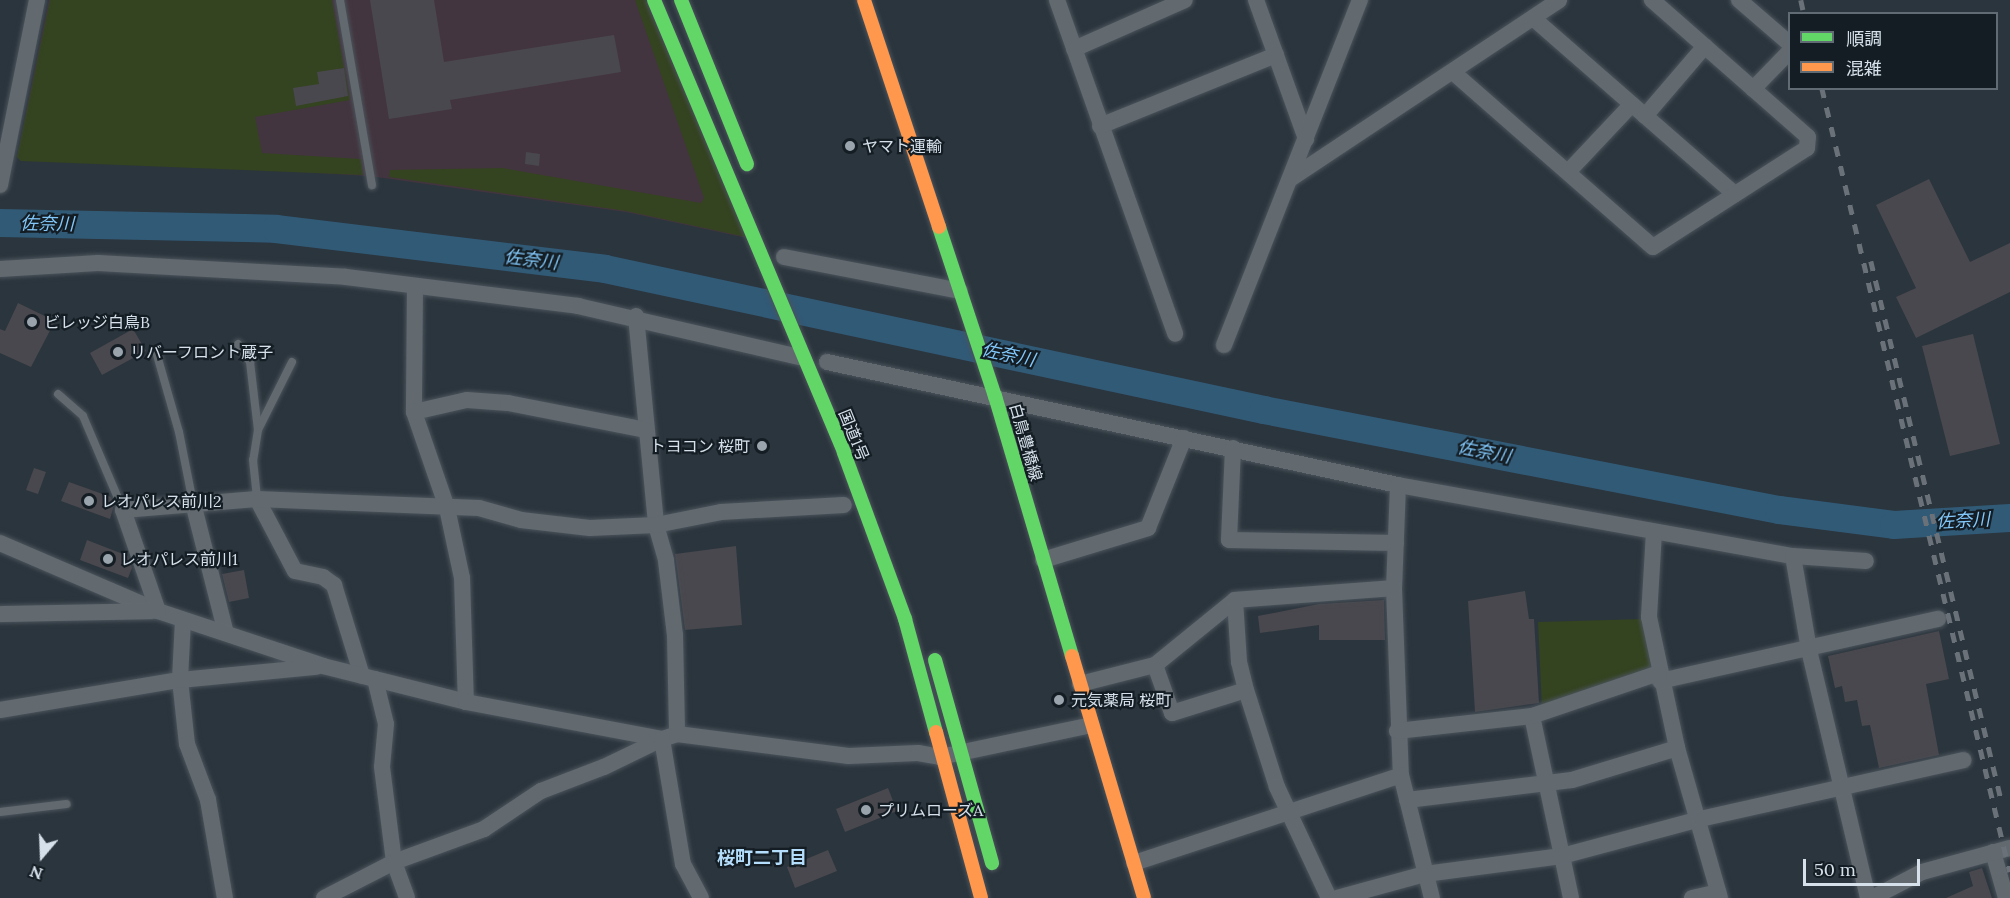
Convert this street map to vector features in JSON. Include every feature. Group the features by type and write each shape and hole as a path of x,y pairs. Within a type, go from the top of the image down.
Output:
{"main road":[{"name":"国道1号","path":"654,0 844,453 905,619 940,757 981,898"},
{"path":"681,0 754,182"},
{"name":"白鳥豊橋線","path":"868,2 995,396 1143,898"},
{"path":"782,251 792,278"},
{"path":"825,357 836,384"},
{"path":"930,644 995,876"}],"street":[{"path":"1,176 37,0"},
{"path":"1058,0 1174,334"},
{"path":"1074,50 1166,4 1185,0"},
{"path":"1256,0 1306,139"},
{"path":"1224,345 1360,0"},
{"path":"1290,179 1454,73 1559,0"},
{"path":"1454,73 1653,247 1807,148 1808,137 1652,0"},
{"path":"1739,0 1788,42"},
{"path":"1533,18 1735,194"},
{"path":"1568,172 1705,46"},
{"path":"1753,89 1788,53"},
{"path":"1100,126 1276,56"},
{"path":"782,251 960,291"},
{"path":"0,269 98,263 346,277 636,316 803,358"},
{"path":"415,286 414,412 447,508 462,579 466,702"},
{"path":"636,316 645,430 656,525 666,561 675,635 669,737 683,864 701,898"},
{"path":"825,357 1398,485 1793,555 1866,561"},
{"path":"414,412 467,400 508,403 645,430"},
{"path":"1043,560 1148,528 1184,438"},
{"path":"1233,448 1229,540 1396,543"},
{"path":"1398,485 1394,588 1397,731 1401,775 1432,898"},
{"path":"257,499 295,571 323,577 334,585 386,724 382,767 393,862 407,898"},
{"path":"159,611 123,510 257,499 479,508 521,520 590,528 656,525 721,512 844,505"},
{"path":"193,503 226,633"},
{"path":"1654,532 1649,617 1677,748 1700,819 1719,895 1692,898"},
{"path":"0,543 159,611 323,666 466,702 669,737 737,739 849,756 918,753 940,757 1092,726"},
{"path":"1793,555 1809,650 1870,898 1922,872 2010,849"},
{"path":"1080,684 1155,665 1235,600 1394,588"},
{"path":"1235,600 1239,662 1246,690 1277,787 1329,898"},
{"path":"0,614 159,611"},
{"path":"1397,731 1532,716 1660,677 1809,650 1938,619"},
{"path":"183,620 180,680 187,744 207,800 225,898"},
{"path":"1155,665 1172,713 1246,690"},
{"path":"0,710 180,680 323,666"},
{"path":"1532,716 1571,898"},
{"path":"324,898 393,862 484,830 541,791 604,767 669,737"},
{"path":"1407,800 1545,785 1677,748"},
{"path":"1337,898 1425,873 1562,856 1700,819 1842,789 1963,760"},
{"path":"1134,863 1401,775"},
{"path":"1993,852 2006,898"}],"lane":[{"path":"340,0 372,185"},
{"path":"238,344 250,362 258,430 253,460 257,499"},
{"path":"157,355 193,503"},
{"path":"258,430 292,362"},
{"path":"58,394 83,417 123,510"},
{"path":"0,812 68,804"}],"shaded area":[{"path":"49,0 646,0 747,238 626,212 369,176 142,163 21,161 17,157"}],"green space":[{"path":"50,0 332,0 350,100 255,117 262,153 361,159 363,175 21,161 17,157"},
{"path":"635,0 645,0 746,237 626,211 389,177 390,170 503,168 701,203 704,198"},
{"path":"1643,619 1653,668 1542,709 1538,622"}],"building":[{"path":"370,0 434,0 444,62 614,35 621,72 450,100 452,109 389,119"},
{"path":"344,68 348,96 296,106 293,88 319,84 317,72"},
{"path":"526,152 540,154 539,166 525,164"},
{"path":"1929,179 1970,262 2010,243 2010,292 1916,338 1896,297 1916,288 1876,205"},
{"path":"18,303 55,321 31,367 0,353 0,329 5,331"},
{"name":"リバーフロント蔵子","path":"133,329 146,351 102,375 90,353"},
{"path":"1973,334 2000,444 1950,456 1922,346"},
{"path":"34,468 46,472 38,494 26,490"},
{"name":"レオパレス前川2","path":"69,482 111,497 114,505 110,519 61,501"},
{"name":"レオパレス前川1","path":"87,540 128,556 132,568 128,578 80,560"},
{"path":"736,546 742,625 685,630 675,554"},
{"path":"244,570 249,598 229,602 222,574"},
{"path":"1525,591 1529,619 1534,619 1539,703 1475,712 1468,601"},
{"path":"1384,600 1385,640 1319,640 1319,625 1260,633 1258,616 1319,604"},
{"path":"1939,631 1949,679 1926,684 1939,755 1879,768 1870,725 1862,726 1857,700 1845,702 1842,686 1835,688 1828,656"},
{"name":"プリムローズA","path":"888,788 897,811 845,832 836,809"},
{"path":"828,850 837,871 795,888 787,867"},
{"path":"1982,868 1992,898 1946,898 1973,886 1969,872"}],"waterway":[{"name":"佐奈川","path":"0,223 276,229 605,269 1264,410 1779,510 1894,525 2010,518"}],"railway":[{"path":"1801,0 1804,12"},
{"path":"1822,90 2010,872"},
{"path":"1871,261 2002,803"}],"traffic: fast":[{"path":"654,0 844,453 905,619 936,732"},
{"path":"681,0 747,164"},
{"path":"939,227 995,396 1072,656"},
{"path":"935,660 992,863"}],"traffic: slow":[{"path":"864,0 939,227"},
{"path":"1072,656 1144,898"},
{"path":"936,732 981,898"}],"place":[{"name":"ヤマト運輸","path":"850,146"},
{"name":"ビレッジ白鳥B","path":"32,322"},
{"name":"リバーフロント蔵子","path":"118,352"},
{"name":"トヨコン 桜町","path":"762,446"},
{"name":"レオパレス前川2","path":"89,501"},
{"name":"レオパレス前川1","path":"108,559"},
{"name":"元気薬局 桜町","path":"1059,700"},
{"name":"プリムローズA","path":"866,810"}],"district":[{"name":"桜町二丁目","path":"762,858"}]}
